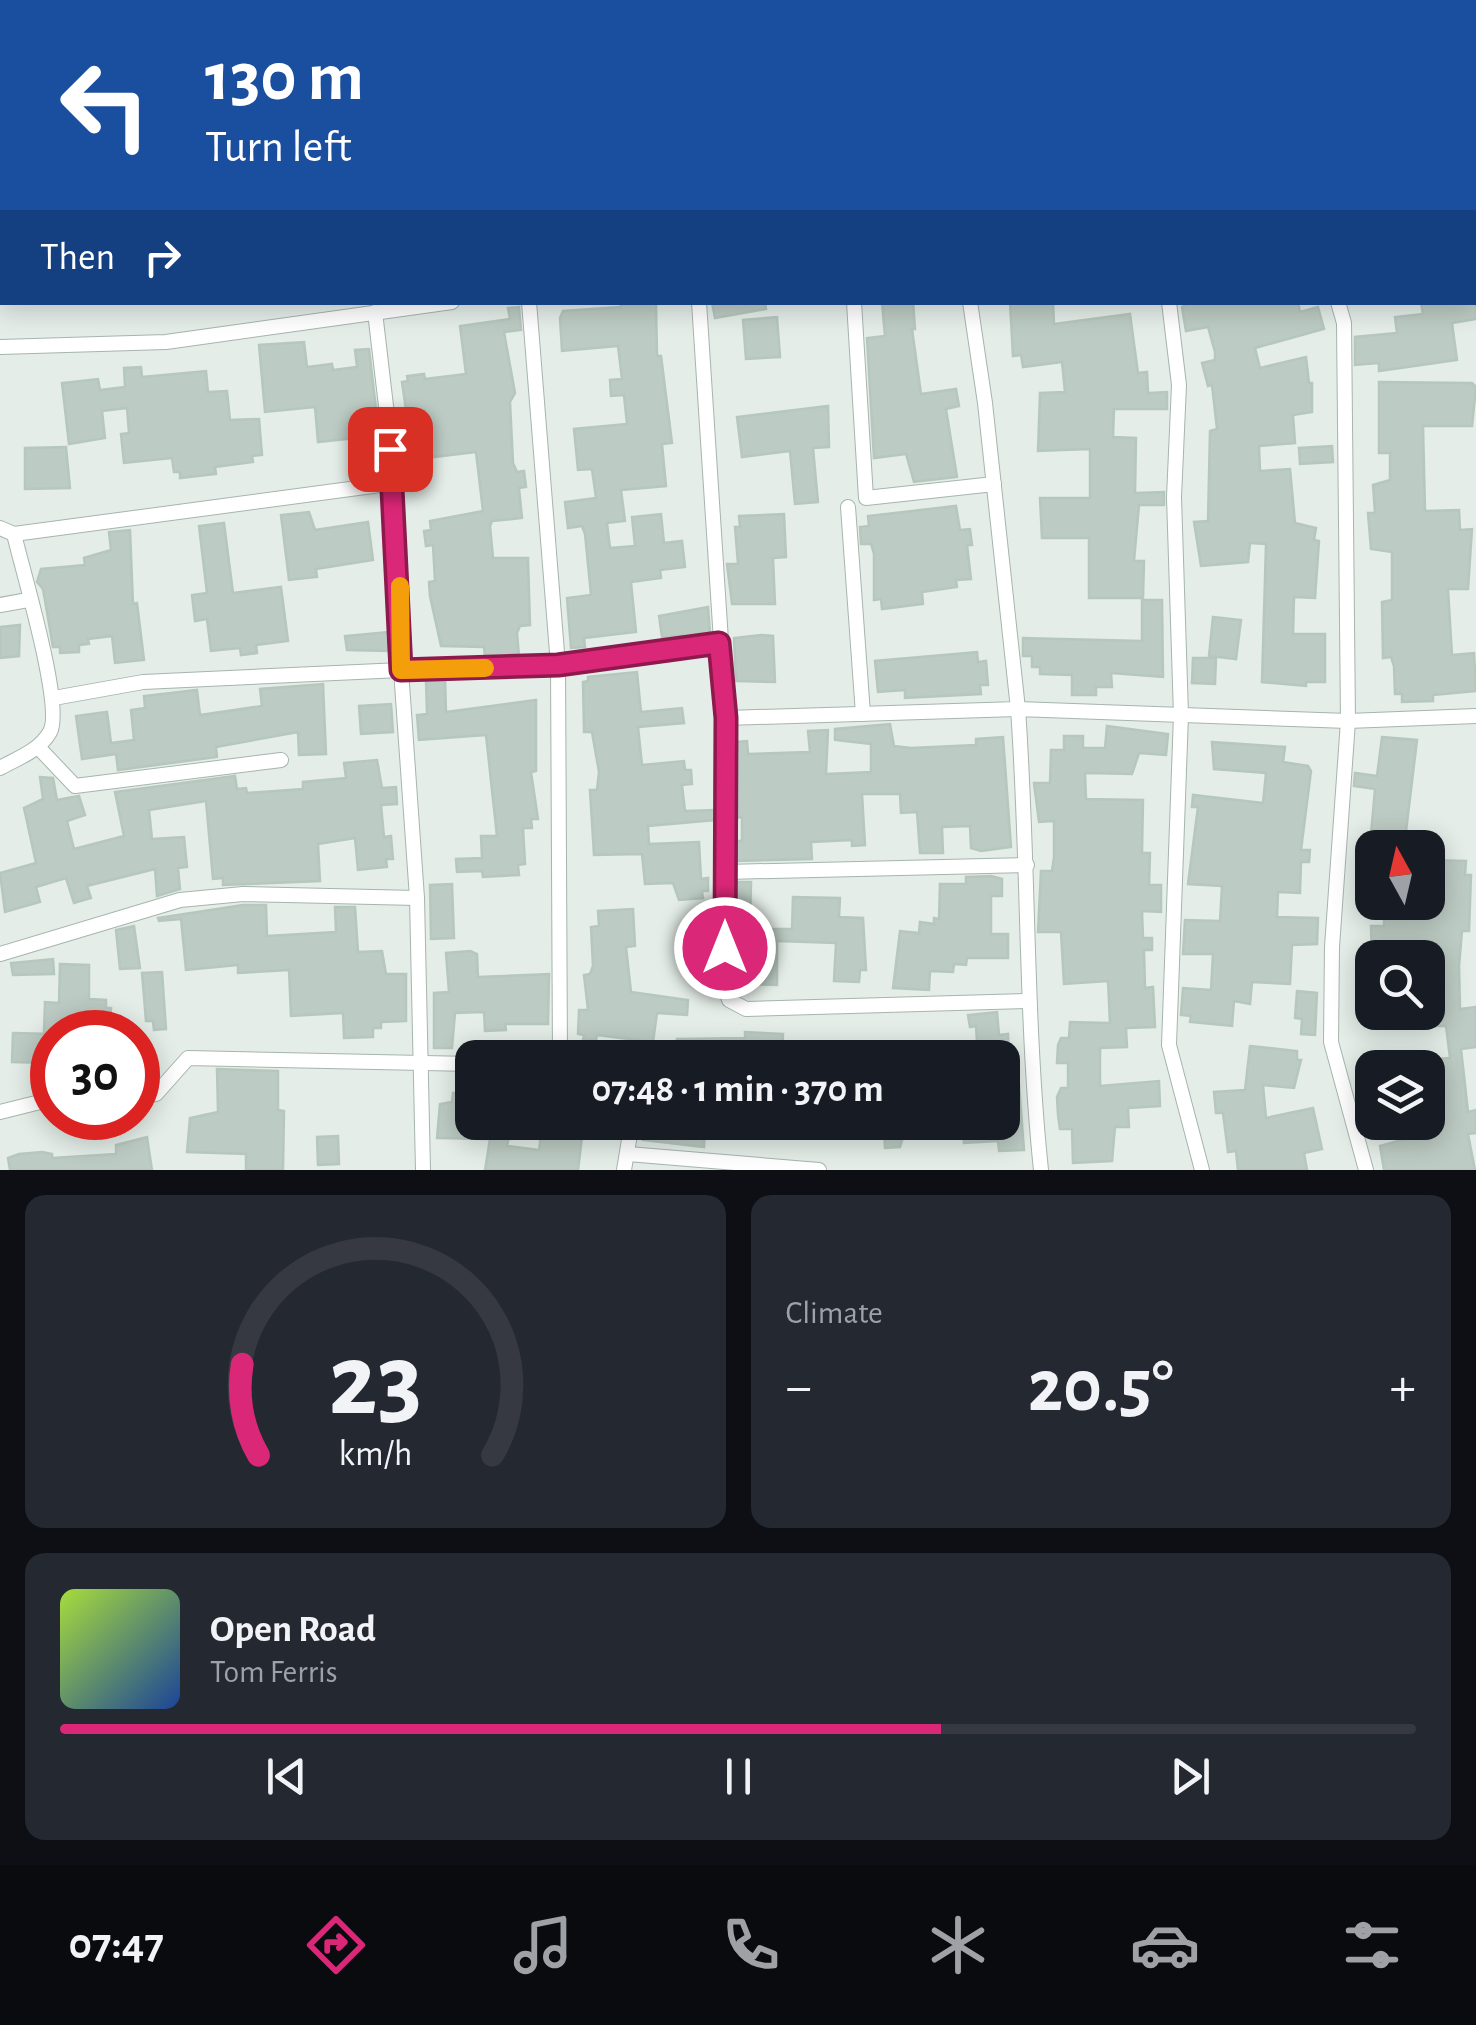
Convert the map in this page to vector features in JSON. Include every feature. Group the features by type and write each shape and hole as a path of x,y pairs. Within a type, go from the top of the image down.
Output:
{"street":[{"path":"0,347 166,342 429,305"},
{"path":"529,305 558,665 560,1040"},
{"path":"699,305 726,718 724,986 729,1000 746,1009 1027,1001"},
{"path":"854,305 866,498 994,484"},
{"path":"970,305 1018,709 1027,864 1027,1001 1040,1170 1021,1170"},
{"path":"1169,305 1180,385 1174,497 1181,715 1169,1044 1202,1170"},
{"path":"1339,305 1344,324 1348,721 1332,947 1331,1042 1366,1170"},
{"path":"375,312 394,483 401,670 417,898 424,1170"},
{"path":"0,768 38,748 52,728 54,698 7,531 394,483"},
{"path":"848,507 863,714"},
{"path":"0,605 28,600"},
{"path":"54,698 143,682 558,665 719,643"},
{"path":"726,718 1018,709 1348,721 1476,716"},
{"path":"38,748 75,786 281,760"},
{"path":"726,872 1027,864"},
{"path":"0,954 180,900 243,894 417,898"},
{"path":"160,1090 188,1058 455,1063"},
{"path":"0,1112 30,1104"},
{"path":"626,1162 819,1170"}],"building":[{"path":"656,305 657,356 661,356 672,443 662,444 666,486 621,490 625,521 607,523 610,548 635,546 632,517 661,514 664,543 682,541 685,567 660,570 661,578 631,582 636,632 584,638 585,647 571,648 567,598 591,595 585,534 582,526 568,528 565,502 596,498 592,469 578,470 574,429 627,424 624,395 611,396 610,380 622,379 618,346 562,351 560,318 563,311"},
{"path":"713,305 765,305 766,309 715,318"},
{"path":"882,305 913,305 912,329 921,394 956,389 959,406 946,409 957,477 914,482 906,454 874,458 867,338 885,336"},
{"path":"1010,305 1053,305 1054,324 1130,314 1138,373 1147,372 1148,393 1167,392 1167,409 1114,409 1113,437 1136,438 1135,493 1164,492 1164,505 1139,505 1134,561 1144,561 1143,598 1089,598 1089,538 1042,538 1040,498 1090,498 1090,449 1038,451 1040,393 1065,392 1062,362 1023,367 1021,355 1013,356"},
{"path":"1299,305 1300,312 1318,307 1324,329 1255,348 1260,368 1306,357 1312,383 1312,412 1293,415 1295,443 1259,446 1260,471 1290,469 1295,523 1316,528 1314,540 1319,541 1315,598 1294,597 1293,634 1325,634 1325,682 1306,682 1306,686 1262,682 1266,544 1250,543 1248,562 1201,566 1194,522 1208,521 1210,431 1217,429 1212,385 1208,386 1202,363 1215,360 1215,352 1208,327 1186,331 1182,307"},
{"path":"1422,305 1476,305 1476,319 1452,323 1457,360 1379,371 1379,363 1355,365 1355,337 1397,333 1395,317 1423,314"},
{"path":"519,307 521,330 504,332 515,393 510,402 513,463 517,472 524,471 526,487 519,488 522,518 492,521 490,526 493,558 528,558 530,625 520,626 517,633 519,656 485,657 484,647 441,646 430,596 429,582 435,581 433,545 426,546 424,531 431,530 430,521 483,511 476,452 425,458 422,434 400,437 398,419 407,417 402,382 408,381 407,376 424,374 425,379 466,374 460,326 510,319 508,308"},
{"path":"777,317 780,357 746,359 743,320"},
{"path":"304,342 307,367 332,364 333,370 357,367 355,350 369,349 382,460 368,461 365,437 318,442 315,407 265,412 259,345"},
{"path":"141,367 142,377 206,371 208,392 227,391 230,420 259,419 262,455 252,456 253,462 215,467 216,474 180,478 180,472 174,472 172,458 124,463 121,434 129,433 127,408 102,411 105,438 69,444 62,383 98,379 100,390 125,387 124,368"},
{"path":"1379,382 1472,383 1476,387 1472,426 1423,426 1425,511 1459,510 1460,530 1472,529 1468,589 1448,589 1452,655 1474,653 1476,691 1433,695 1433,701 1402,702 1402,694 1395,694 1391,657 1383,658 1382,602 1392,600 1392,552 1371,549 1368,513 1375,513 1373,485 1390,480 1390,453 1379,453"},
{"path":"828,406 829,447 813,448 818,502 795,504 790,451 742,457 737,417"},
{"path":"1332,446 1333,462 1300,464 1299,448"},
{"path":"66,447 70,488 25,489 25,448"},
{"path":"956,506 960,530 970,529 972,545 967,545 971,579 956,580 957,587 922,592 923,604 882,609 881,599 874,600 874,554 871,544 861,544 860,527 869,526 868,516"},
{"path":"309,512 315,530 368,522 373,560 316,569 317,577 289,580 281,515"},
{"path":"784,514 786,557 773,558 775,604 732,604 727,564 738,564 735,527 740,527 739,516"},
{"path":"224,523 233,593 281,587 288,641 256,645 257,653 241,655 240,648 211,651 207,619 195,621 192,595 207,593 199,526"},
{"path":"130,530 133,604 137,603 144,660 115,663 112,636 88,639 89,644 79,645 79,652 60,653 60,647 53,647 43,589 37,582 41,569 85,565 84,558 111,550 109,532"},
{"path":"1142,600 1162,600 1163,677 1111,673 1112,687 1096,687 1096,695 1072,695 1072,675 1040,674 1040,667 1032,667 1032,656 1023,656 1023,638 1142,641"},
{"path":"708,607 710,634 662,637 659,616"},
{"path":"1213,617 1241,620 1236,659 1209,656"},
{"path":"20,625 19,656 0,658 0,627"},
{"path":"388,632 390,651 347,650 345,636"},
{"path":"773,636 775,682 736,681 734,638"},
{"path":"977,652 978,662 986,661 988,685 980,685 981,694 905,698 905,690 878,692 875,661"},
{"path":"1193,658 1216,658 1215,684 1192,683"},
{"path":"637,672 641,712 682,708 684,723 638,727 642,765 684,761 685,770 691,770 692,784 682,785 685,811 715,810 715,820 648,826 649,844 699,842 701,879 708,878 708,891 702,891 703,898 679,900 673,883 645,884 642,854 594,855 590,790 597,790 599,772 592,732 584,732 583,682 588,677"},
{"path":"445,679 446,712 536,700 536,771 531,772 538,819 531,819 532,828 523,828 525,864 518,865 519,875 483,877 482,871 457,872 456,859 482,858 481,836 497,836 486,735 419,740 417,715 427,714 426,680"},
{"path":"323,684 326,754 299,755 298,732 216,747 217,757 118,770 116,754 82,759 76,716 107,712 111,743 134,740 131,710 145,708 144,696 197,690 200,715 262,706 260,689"},
{"path":"391,704 393,732 361,734 359,706"},
{"path":"890,724 894,746 911,748 976,745 976,739 1003,737 1011,847 981,851 971,848 970,826 942,827 943,853 920,853 917,812 901,813 900,794 862,794 865,845 852,846 852,840 811,842 812,859 736,861 736,841 742,841 742,817 736,818 737,742 747,741 748,754 810,752 808,731 828,730 826,774 871,772 871,744 835,740 835,729"},
{"path":"1107,726 1168,734 1166,755 1139,753 1132,774 1085,773 1086,799 1143,800 1142,853 1150,853 1149,885 1161,885 1161,912 1142,911 1143,938 1152,938 1152,950 1144,950 1145,988 1153,987 1155,1027 1126,1028 1127,1047 1100,1048 1100,1086 1159,1081 1160,1106 1128,1108 1129,1127 1115,1127 1112,1161 1073,1163 1072,1129 1060,1129 1058,1115 1057,1097 1061,1088 1068,1088 1068,1063 1057,1063 1058,1045 1061,1038 1069,1038 1070,1022 1110,1023 1108,981 1064,984 1061,932 1038,932 1041,871 1052,871 1054,821 1039,822 1034,783 1050,783 1051,750 1064,750 1064,736 1083,736 1083,748 1105,748"},
{"path":"1382,737 1417,740 1406,830 1371,830 1375,789 1354,786 1355,773 1377,776"},
{"path":"1212,742 1285,747 1283,762 1308,766 1311,771 1301,850 1310,850 1309,862 1301,862 1300,893 1278,892 1277,917 1318,918 1317,944 1292,945 1290,984 1252,982 1250,1004 1234,1001 1232,1026 1190,1022 1191,1016 1181,1015 1183,988 1211,990 1213,954 1183,954 1185,920 1220,921 1222,886 1188,884 1198,807 1192,807 1193,795 1263,803 1266,773 1214,769"},
{"path":"377,760 382,788 396,787 397,804 381,805 384,837 391,836 393,859 386,859 387,867 358,870 355,838 318,844 320,881 223,885 223,878 213,879 206,801 149,810 152,839 184,837 187,867 178,868 180,889 157,896 155,869 87,886 91,898 74,903 66,878 36,887 40,902 5,912 0,873 36,863 24,808 43,799 40,777 53,778 57,800 79,796 85,815 67,821 74,849 124,836 115,792 235,776 237,789 246,788 247,793 303,789 303,782 346,778 344,763"},
{"path":"1445,860 1466,861 1465,875 1471,875 1469,931 1462,931 1460,1009 1476,1007 1476,1047 1461,1049 1468,1112 1476,1110 1476,1133 1468,1134 1475,1170 1384,1170 1380,1146 1402,1140 1445,1140 1445,1058 1450,1058 1445,1026 1445,940 1371,940 1371,926 1384,926 1384,920 1445,920"},
{"path":"966,877 1002,879 1002,896 991,896 991,934 1008,934 1008,958 967,958 966,965 954,964 953,972 930,971 929,990 893,988 900,931 919,933 920,922 934,924 934,918 939,919 940,884 966,884"},
{"path":"736,882 751,882 750,924 766,924 766,929 792,929 793,897 840,898 839,917 863,918 866,970 860,970 859,982 834,981 836,943 777,941 777,985 744,984 745,963 739,963 736,931"},
{"path":"452,884 454,938 431,939 430,885"},
{"path":"266,905 267,936 336,932 335,907 355,907 358,952 382,951 386,974 406,974 406,1021 381,1022 381,1028 373,1028 373,1037 344,1038 343,1013 291,1016 289,970 238,973 238,965 186,970 181,919 158,918"},
{"path":"633,909 635,946 626,947 631,992 688,1000 687,1015 657,1013 653,1040 597,1035 596,1040 583,1040 584,1035 578,1034 579,1010 588,1010 584,975 590,974 593,966 591,927 599,926 598,911"},
{"path":"134,926 140,968 120,969 116,930"},
{"path":"697,951 714,951 713,984 698,984"},
{"path":"446,953 477,954 478,977 549,974 548,1024 505,1024 506,1030 485,1031 484,1012 455,1013 452,1048 434,1048 434,993 449,992"},
{"path":"53,959 54,974 13,975 11,963"},
{"path":"60,964 89,965 89,999 106,1000 106,1008 111,1010 45,1010 45,1002 59,1003"},
{"path":"162,972 166,1029 160,1030 160,1010 145,1010 142,973"},
{"path":"1297,991 1317,993 1315,1035 1301,1034 1302,1019 1295,1018"},
{"path":"997,1012 999,1035 1008,1034 1008,1040 977,1040 976,1026 970,1027 968,1015"},
{"path":"745,1032 783,1034 783,1040 677,1040 677,1039 745,1038"},
{"path":"13,1033 30,1033 30,1062 12,1062"},
{"path":"1250,1046 1297,1051 1297,1060 1301,1060 1294,1088 1263,1085 1266,1118 1313,1108 1322,1149 1304,1153 1307,1170 1238,1170 1236,1151 1228,1152 1223,1113 1216,1113 1214,1092 1245,1090"},
{"path":"217,1069 278,1071 278,1110 284,1111 283,1170 246,1170 246,1154 187,1152 190,1118 218,1112"},
{"path":"453,1093 455,1138 437,1138 440,1104 452,1102"},
{"path":"1020,1098 1024,1150 999,1151 998,1141 964,1140 1020,1140"},
{"path":"338,1136 339,1164 318,1165 317,1137"},
{"path":"147,1140 152,1170 10,1170 8,1158 19,1154 42,1152 52,1154 52,1158 116,1154 116,1145"},
{"path":"490,1140 508,1140 507,1146 539,1150 540,1140 582,1140 578,1170 485,1170"},
{"path":"643,1140 704,1140 704,1147"},
{"path":"885,1140 902,1140 900,1147 885,1148"}],"slow traffic":[{"path":"400,586 401,670 485,668"}],"route":[{"path":"390,449 400,586 401,670 558,665 719,643 726,718 725,948"}]}
